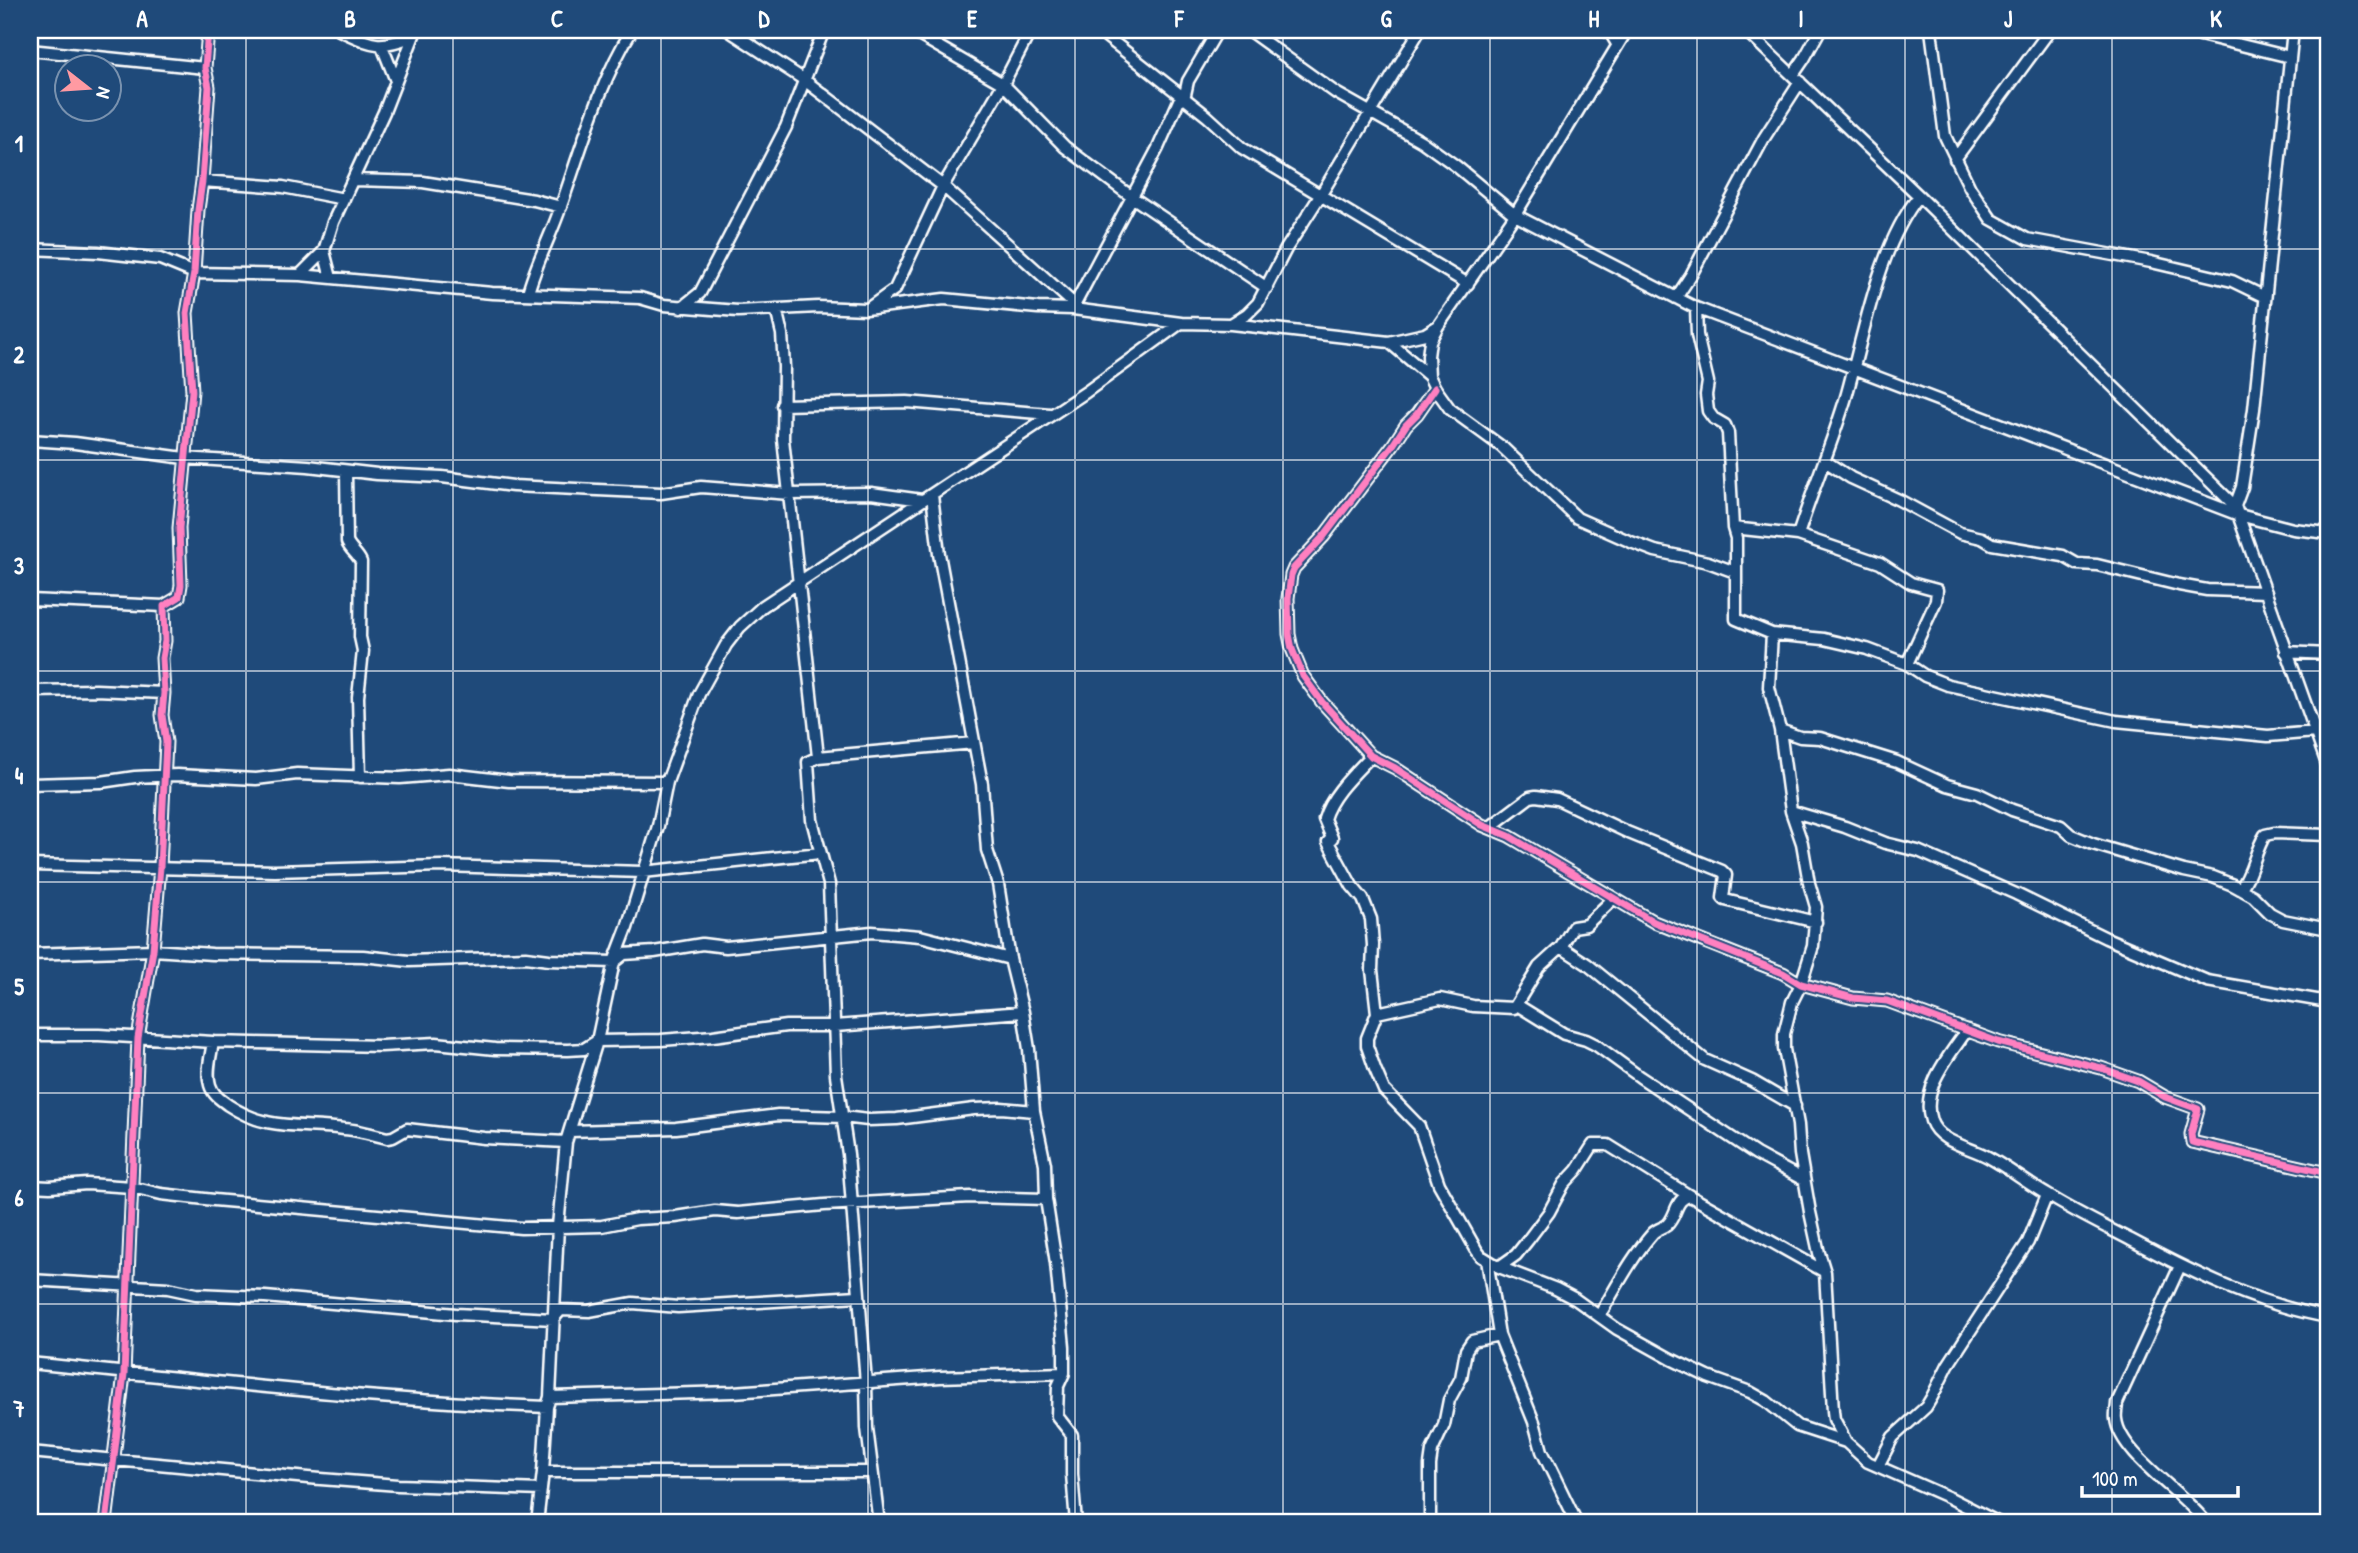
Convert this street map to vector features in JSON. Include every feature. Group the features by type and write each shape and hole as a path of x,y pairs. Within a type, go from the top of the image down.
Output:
{"street":[{"path":"30,600 164,606 178,597 181,585 179,528 192,391 187,313 194,273 209,87 205,68 208,30"},
{"path":"339,30 382,46 415,33"},
{"path":"528,293 533,273 561,207 605,83 632,30"},
{"path":"728,30 803,79 943,186 1074,307"},
{"path":"681,307 700,293 786,127 824,30"},
{"path":"910,30 1003,84 1065,146 1132,197 1267,288"},
{"path":"866,309 895,289 943,186 1003,84 1031,30"},
{"path":"1098,30 1242,148 1468,284"},
{"path":"1248,30 1336,93 1421,141 1515,215 1696,308 2237,510 2293,529 2328,533"},
{"path":"1231,324 1258,303 1286,249 1420,30"},
{"path":"1745,30 1919,196 2237,510 2328,767"},
{"path":"1676,298 1691,275 1820,30"},
{"path":"1931,30 1945,136 1970,188 1991,219 2027,239 2151,262 2232,281 2265,297"},
{"path":"1955,159 2050,30"},
{"path":"2180,30 2291,57"},
{"path":"2237,510 2254,409 2293,30"},
{"path":"1074,307 1132,197 1188,81 1219,31"},
{"path":"1608,32 1626,32"},
{"path":"1608,32 1617,44"},
{"path":"1626,32 1515,215 1438,326 1430,341 1429,376 1434,388 1450,409 1502,447 1577,518 1655,551 1708,562 1735,572"},
{"path":"300,275 324,251 415,33"},
{"path":"382,46 396,81"},
{"path":"30,50 205,68"},
{"path":"1171,88 1188,81"},
{"path":"354,180 423,182 561,207"},
{"path":"202,181 283,187 344,199"},
{"path":"1798,535 1825,461 1890,247 1908,209 1919,196"},
{"path":"30,249 98,251 160,259 194,273 300,275 434,289 640,298 681,307 712,309 866,309 944,299 1038,308 1074,307 1181,323 1231,324 1389,342 1425,334 1438,326"},
{"path":"324,251 331,278"},
{"path":"707,279 706,290 712,309"},
{"path":"1696,308 1697,335 1708,382 1708,411 1713,418 1726,425 1728,433 1733,528 1736,538 1736,619 1772,634 1838,641 1908,664 1925,676 1948,685 2116,721 2268,736 2328,736"},
{"path":"776,309 782,334 784,367 783,439 818,757"},
{"path":"537,1523 543,1472 558,1226 566,1142 597,1041 614,962 627,928 667,782 699,694 726,645 740,627 763,606 1140,354 1181,323"},
{"path":"1389,342 1429,376"},
{"path":"1434,388 1394,445 1291,575 1288,597 1289,634 1297,662 1311,689 1351,737 1371,756 1395,768 1482,825 1490,827 1654,922 1783,972 1801,984 1853,998 1887,1001 1998,1042 2101,1068 2138,1081 2165,1097 2198,1109 2191,1139 2195,1144 2328,1173"},
{"path":"782,405 907,402 1051,414"},
{"path":"30,440 75,443 184,458 308,466 346,472 432,476 513,486 661,493 701,487 790,494 871,493 927,498"},
{"path":"1825,461 1851,478 1961,533 1982,538 1992,544 2063,556 2077,564 2097,565 2207,590 2266,592"},
{"path":"346,472 347,542 349,548 358,554 361,562 360,637 363,651 358,697 360,777"},
{"path":"927,498 982,784 987,850 998,884 1029,1049 1034,1111 1045,1164 1046,1199 1064,1347 1064,1373 1058,1386 1057,1416 1072,1435 1076,1523"},
{"path":"1733,528 1798,535 1880,564 1911,583 1937,590 1936,601 1908,664"},
{"path":"106,1523 124,1374 138,1038 153,950 160,867 166,742 162,715 164,606"},
{"path":"1772,634 1769,687 1780,730 1791,811 1802,843 1816,907 1814,946 1793,1002 1784,1034 1784,1049 1795,1106 1804,1180 1825,1272 1834,1419 1846,1442 1862,1458 1998,1523"},
{"path":"2287,652 2328,654"},
{"path":"30,691 96,690 164,694"},
{"path":"1780,730 1800,737 1820,738 1829,743 1898,762 1947,785 1977,793 2012,810 2061,826 2071,835 2092,844 2213,877 2253,896 2270,913 2284,920 2328,929"},
{"path":"879,1523 867,1428 866,1383 844,1116 836,1075 829,884 812,820 808,762 818,757 974,743"},
{"path":"1371,756 1349,779 1325,819 1332,838 1328,842 1352,886 1363,898 1371,919 1372,971 1377,1013 1367,1038 1367,1046 1379,1080 1391,1099 1419,1126 1443,1194 1477,1251 1499,1267 1556,1289 1671,1359 1708,1377 1750,1392 1797,1426 1846,1442"},
{"path":"30,783 101,782 177,775 256,779 298,774 400,778 449,774 509,782 667,782"},
{"path":"1490,827 1530,797 1557,799 1629,833 1722,871 1726,875 1725,900 1816,922"},
{"path":"1791,811 1845,827 1885,843 1918,851 2016,894 2106,938 2207,981 2328,1002"},
{"path":"2240,889 2248,879 2265,835 2328,835"},
{"path":"30,865 275,871 441,866 643,872 820,853"},
{"path":"1377,1013 1440,999 1510,1009 1517,1005 1539,967 1561,947 1573,927 1587,925 1613,899"},
{"path":"30,954 153,950 212,954 363,956 409,961 526,957 614,962 625,954 702,944 726,947 872,932 920,936 1010,959"},
{"path":"1561,947 1587,964 1706,1060 1795,1106"},
{"path":"1517,1005 1564,1034 1596,1045 1756,1154 1804,1180"},
{"path":"30,1035 99,1035 214,1042 381,1046 436,1043 524,1050 584,1049 597,1041 662,1040 786,1026 835,1026 1023,1012"},
{"path":"1967,1030 1937,1074 1930,1099 1931,1120 1935,1130 1989,1157 2047,1195 2180,1266 2267,1303 2328,1317"},
{"path":"214,1042 208,1078 212,1091 215,1096 243,1114 259,1121 300,1128 344,1129 387,1138 407,1129 484,1138 566,1142"},
{"path":"570,1131 676,1128 778,1115 844,1116 868,1120 974,1109 1034,1111"},
{"path":"1499,1267 1516,1255 1528,1240 1549,1212 1564,1184 1597,1144 1608,1145 1690,1196 1825,1272"},
{"path":"30,1186 87,1184 132,1187 161,1194 214,1200 521,1228 603,1226 637,1219 715,1211 738,1213 970,1197 1046,1199"},
{"path":"1878,1466 1893,1437 1926,1407 1948,1365 2028,1242 2047,1195"},
{"path":"1599,1317 1639,1250 1653,1234 1667,1224 1681,1201 1690,1196"},
{"path":"1487,1260 1499,1335 1534,1422 1542,1451 1577,1523"},
{"path":"2180,1266 2118,1403 2116,1420 2130,1447 2163,1482 2199,1512 2206,1523"},
{"path":"30,1280 456,1314 553,1319"},
{"path":"553,1319 561,1310 589,1311 632,1303 678,1307 858,1296"},
{"path":"1430,1523 1432,1451 1444,1425 1449,1400 1461,1378 1466,1350 1472,1341 1499,1335"},
{"path":"30,1363 339,1394 548,1402 940,1377 1064,1373"},
{"path":"30,1452 398,1485 541,1490"},
{"path":"543,1472 872,1472"}],"cycle path":[{"path":"106,1523 124,1374 138,1038 153,950 160,867 166,742 162,715 164,606 179,597 181,585 179,528 192,391 187,313 194,273 209,87 205,68 208,30"},
{"path":"1435,388 1324,536 1294,568 1291,575 1288,598 1289,634 1303,676 1322,702 1371,756 1395,768 1482,825 1509,836 1654,922 1783,973 1801,984 1853,998 1887,1001 1998,1042 2101,1068 2138,1081 2165,1097 2198,1109 2191,1134 2192,1142 2328,1173"}]}
